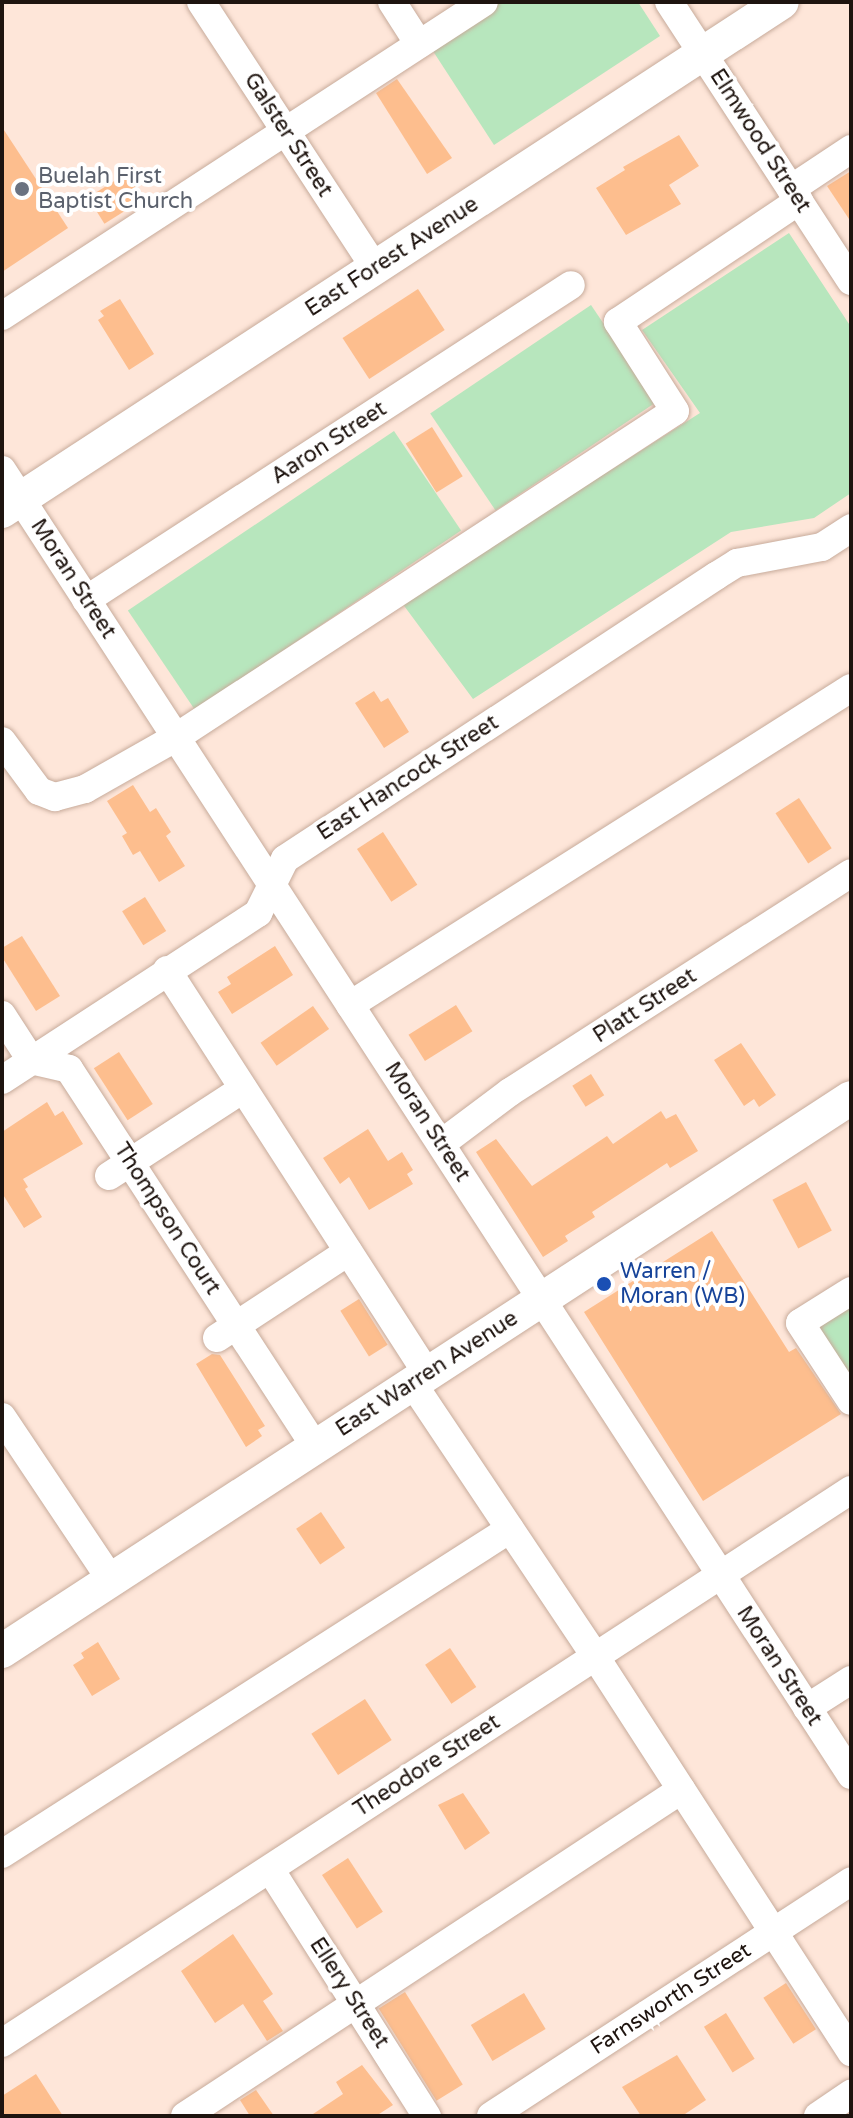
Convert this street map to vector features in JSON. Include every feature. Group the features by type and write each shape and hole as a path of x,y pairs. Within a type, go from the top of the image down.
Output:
{"main road":[{"name":"East Forest Avenue","path":"12,505 782,2"},
{"name":"East Warren Avenue","path":"2,1651 851,1098"}],"street":[{"name":"Galster Street","path":"201,2 375,268"},
{"path":"392,2 419,44"},
{"path":"2,316 484,2"},
{"name":"Elmwood Street","path":"669,2 851,281"},
{"path":"2,741 39,791 55,797 85,789 175,738 675,411 618,322 795,195 851,149"},
{"name":"Aaron Street","path":"86,600 571,285"},
{"name":"Moran Street","path":"2,470 12,505 86,600 851,1775"},
{"name":"East Hancock Street","path":"2,1080 258,913 285,859 716,576 737,563 822,547 851,528"},
{"path":"350,1005 851,688"},
{"name":"Platt Street","path":"442,1143 510,1092 851,873"},
{"path":"167,970 348,1252 510,1529 851,2052"},
{"path":"2,1015 31,1060"},
{"name":"Thompson Court","path":"31,1060 69,1069 120,1170 227,1332 315,1447"},
{"path":"120,1170 243,1089"},
{"path":"227,1332 348,1252"},
{"path":"851,1291 800,1323 851,1401"},
{"path":"2,1417 111,1580"},
{"name":"Theodore Street","path":"2,2043 851,1490"},
{"path":"2,1854 510,1529"},
{"path":"807,1708 851,1680"},
{"path":"185,2116 681,1790"},
{"name":"Ellery Street","path":"270,1869 427,2116"},
{"name":"Farnsworth Street","path":"491,2116 851,1881"},
{"path":"818,2116 851,2094"}],"green space":[{"path":"501,2 638,2 660,36 494,145 431,48"},
{"path":"789,233 851,327 851,493 814,518 731,532 473,699 402,603 700,413 642,330"},
{"path":"591,305 656,402 496,510 430,413"},
{"path":"394,431 461,530 195,710 128,611"},
{"path":"851,1306 851,1377 819,1327"}],"building":[{"path":"397,79 452,158 427,174 376,93"},
{"name":"Buelah First Baptist Church","path":"2,127 68,228 2,272"},
{"path":"679,135 699,166 669,185 681,204 626,235 596,188 625,170 623,167"},
{"path":"851,171 851,222 827,186"},
{"path":"127,173 143,199 104,224 88,197"},
{"path":"418,289 445,330 369,379 343,338"},
{"path":"120,299 154,354 129,370 98,320 104,316 100,311"},
{"path":"432,427 463,476 436,493 406,443"},
{"path":"374,691 381,702 388,698 409,732 384,748 355,703"},
{"path":"133,785 150,812 156,808 171,832 166,836 185,866 159,882 140,851 133,855 122,836 127,833 107,801"},
{"path":"799,798 832,848 808,864 776,813"},
{"path":"383,832 417,885 391,902 357,849"},
{"path":"145,897 166,931 143,945 122,911"},
{"path":"22,936 60,996 36,1011 2,957 2,948"},
{"path":"275,946 293,975 232,1014 218,992 231,984 227,977"},
{"path":"456,1005 472,1031 425,1061 409,1035"},
{"path":"313,1006 329,1029 277,1066 261,1043"},
{"path":"741,1043 776,1095 759,1107 754,1099 744,1106 714,1060"},
{"path":"119,1052 153,1104 128,1120 94,1068"},
{"path":"591,1074 604,1095 586,1107 572,1086"},
{"path":"47,1102 55,1116 63,1111 83,1144 23,1179 28,1187 25,1189 42,1217 24,1228 2,1193 2,1132"},
{"path":"661,1111 666,1119 676,1114 698,1151 670,1168 667,1163 592,1212 595,1217 565,1236 568,1241 543,1257 476,1152 496,1139 532,1186 607,1136 613,1144"},
{"path":"368,1129 388,1161 402,1152 413,1170 407,1174 413,1184 369,1210 349,1177 340,1184 323,1158"},
{"path":"806,1182 832,1231 798,1248 772,1200"},
{"path":"712,1231 789,1352 796,1348 841,1414 703,1501 584,1312"},
{"path":"359,1299 388,1345 369,1356 340,1311"},
{"path":"212,1354 220,1355 265,1426 258,1430 262,1436 246,1447 196,1364"},
{"path":"321,1512 345,1548 320,1564 296,1529"},
{"path":"98,1642 120,1679 92,1696 73,1665 84,1658 81,1653"},
{"path":"450,1648 476,1687 451,1704 425,1665"},
{"path":"365,1699 392,1740 338,1775 311,1734"},
{"path":"463,1793 490,1833 465,1850 438,1805"},
{"path":"348,1858 383,1912 357,1929 322,1875"},
{"path":"233,1934 273,1994 263,2001 283,2031 267,2041 243,2004 215,2023 181,1971"},
{"path":"786,1983 816,2029 793,2044 763,1998"},
{"path":"405,1992 463,2084 436,2101 379,2008"},
{"path":"524,1993 546,2029 492,2061 471,2025"},
{"path":"726,2013 755,2059 733,2073 704,2027"},
{"path":"677,2055 706,2100 682,2116 641,2116 622,2087"},
{"path":"362,2065 393,2105 376,2116 310,2116 343,2094 336,2082"},
{"path":"36,2074 63,2116 2,2116 2,2096"},
{"path":"256,2090 274,2116 250,2116 240,2100"}],"place":[{"name":"Buelah First Baptist Church","path":"22,189"},
{"name":"Warren / Moran (WB)","path":"604,1284"}]}
